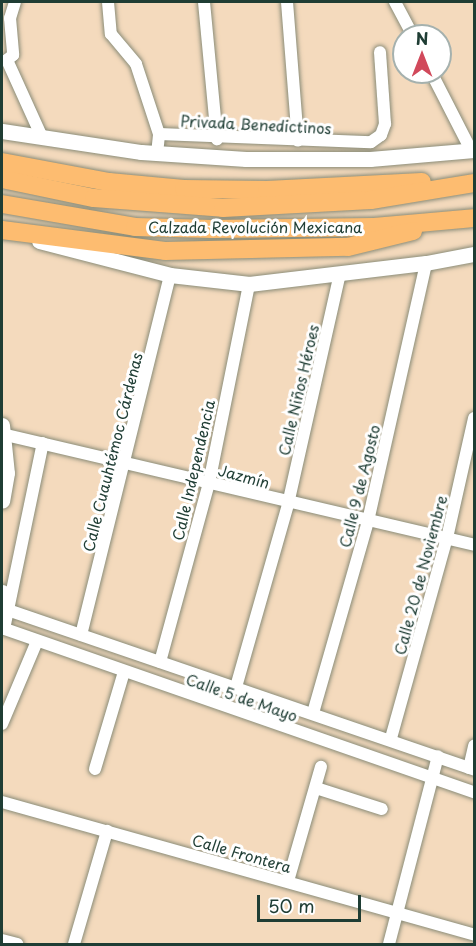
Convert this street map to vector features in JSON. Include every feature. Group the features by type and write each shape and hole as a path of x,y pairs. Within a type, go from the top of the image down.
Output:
{"main road":[{"path":"2,162 109,182 184,189 267,190 474,182"},
{"name":"Calzada Revolución Mexicana","path":"2,179 94,198 223,208 371,200 474,182"},
{"name":"Calzada Revolución Mexicana","path":"2,204 146,227 374,227 474,218"},
{"path":"2,231 165,251 260,251 348,247 451,220"}],"street":[{"path":"15,2 10,18 13,55 7,60 42,137"},
{"path":"108,2 111,34 136,64 159,134"},
{"path":"204,2 217,139"},
{"path":"287,2 297,141"},
{"path":"395,2 407,24"},
{"name":"Privada Benedictinos","path":"157,154 159,134 217,139 371,142 381,135 385,124 380,52"},
{"path":"2,131 157,154 370,159 473,150 437,84"},
{"path":"2,231 170,275 249,284 426,263 474,254"},
{"name":"Calle 9 de Agosto","path":"313,713 368,521 426,263"},
{"name":"Calle Niños Héroes","path":"236,687 288,504 340,274"},
{"name":"Calle Cuauhtémoc Cárdenas","path":"81,635 126,462 170,275"},
{"name":"Calle Independencia","path":"160,662 209,483 249,284"},
{"name":"Calle 20 de Noviembre","path":"391,738 447,538 474,418"},
{"path":"2,501 7,473 4,430"},
{"name":"Jazmín","path":"4,430 43,443 288,504 474,545"},
{"path":"3,628 5,609 43,443"},
{"path":"2,592 5,609"},
{"name":"Calle 5 de Mayo","path":"5,609 391,738 472,769"},
{"name":"Calle 5 de Mayo","path":"3,628 474,792"},
{"path":"2,724 37,640"},
{"path":"95,769 124,672"},
{"path":"472,769 474,746"},
{"path":"389,945 438,756"},
{"path":"288,881 321,767"},
{"path":"316,788 382,808"},
{"name":"Calle Frontera","path":"2,802 474,935"},
{"path":"74,945 107,831"},
{"path":"2,940 17,945"}]}
